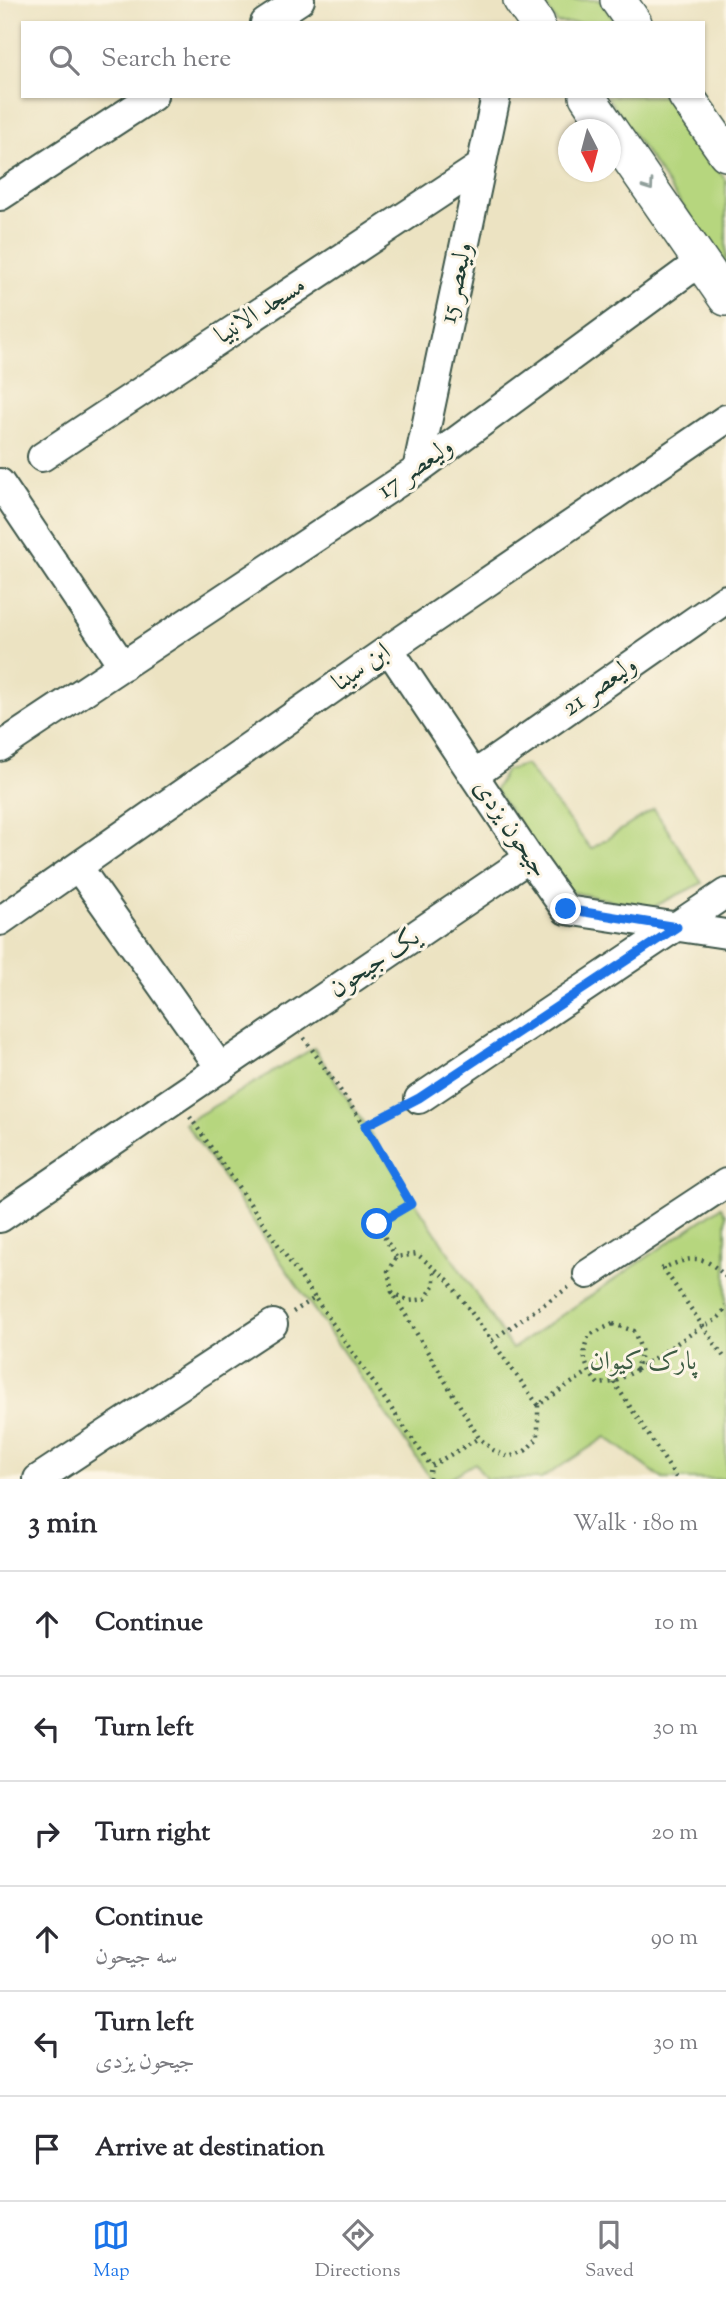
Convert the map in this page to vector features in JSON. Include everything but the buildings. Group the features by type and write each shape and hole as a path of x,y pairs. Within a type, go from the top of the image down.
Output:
{"main road":[{"path":"518,0 535,21"},
{"path":"588,98 603,119"},
{"path":"687,98 726,153"},
{"path":"621,146 726,298"}],"street":[{"path":"268,21 300,0"},
{"path":"512,21 518,0"},
{"path":"0,196 150,98"},
{"name":"ولیعصر 15","path":"417,470 496,98"},
{"name":"مسجد الانبیا","path":"42,457 481,166"},
{"name":"ولیعصر 17","path":"0,747 417,470 701,261"},
{"name":"ابن سینا","path":"0,921 389,649 726,419"},
{"path":"0,483 123,666"},
{"name":"ولیعصر 21","path":"474,775 726,599"},
{"name":"جیحون یزدی","path":"389,649 528,858 566,909 726,934"},
{"name":"یک جیحون","path":"0,1218 528,858"},
{"path":"78,867 221,1069"},
{"path":"419,1098 726,893"},
{"path":"588,1274 726,1183"},
{"path":"38,1479 273,1324"}],"path":[{"path":"299,1031 365,1126 411,1204 377,1224 396,1257"},
{"path":"365,1126 419,1098"},
{"path":"184,1108 431,1466 429,1479"},
{"path":"417,1254 448,1280 538,1405 538,1438 525,1451 509,1457 493,1450 479,1438 392,1292 388,1271 396,1257 417,1254"},
{"path":"726,1277 711,1261 688,1258 663,1268 726,1360"},
{"path":"392,1292 409,1301 425,1299 434,1286 434,1268"},
{"path":"492,1340 588,1274"},
{"path":"273,1324 315,1298"},
{"path":"635,1371 642,1352 634,1331 613,1324 589,1335 582,1349 588,1372 598,1384 614,1382 635,1371 703,1326 711,1324 724,1311 726,1305"},
{"path":"538,1405 588,1372"},
{"path":"614,1382 677,1479"},
{"path":"431,1466 479,1438"}],"green space":[{"path":"542,0 600,0 615,21 556,21"},
{"path":"608,98 668,98 726,181 726,269"},
{"path":"526,765 591,849 654,809 702,883 649,909 568,891 495,790 506,770"},
{"name":"پارک کیوان","path":"314,1048 512,1349 721,1207 726,1214 726,1479 663,1479 606,1437 541,1479 486,1479 475,1463 448,1479 431,1479 185,1123"}],"route":[{"path":"377,1224 411,1204 365,1126 419,1098 677,927 566,909"}]}
